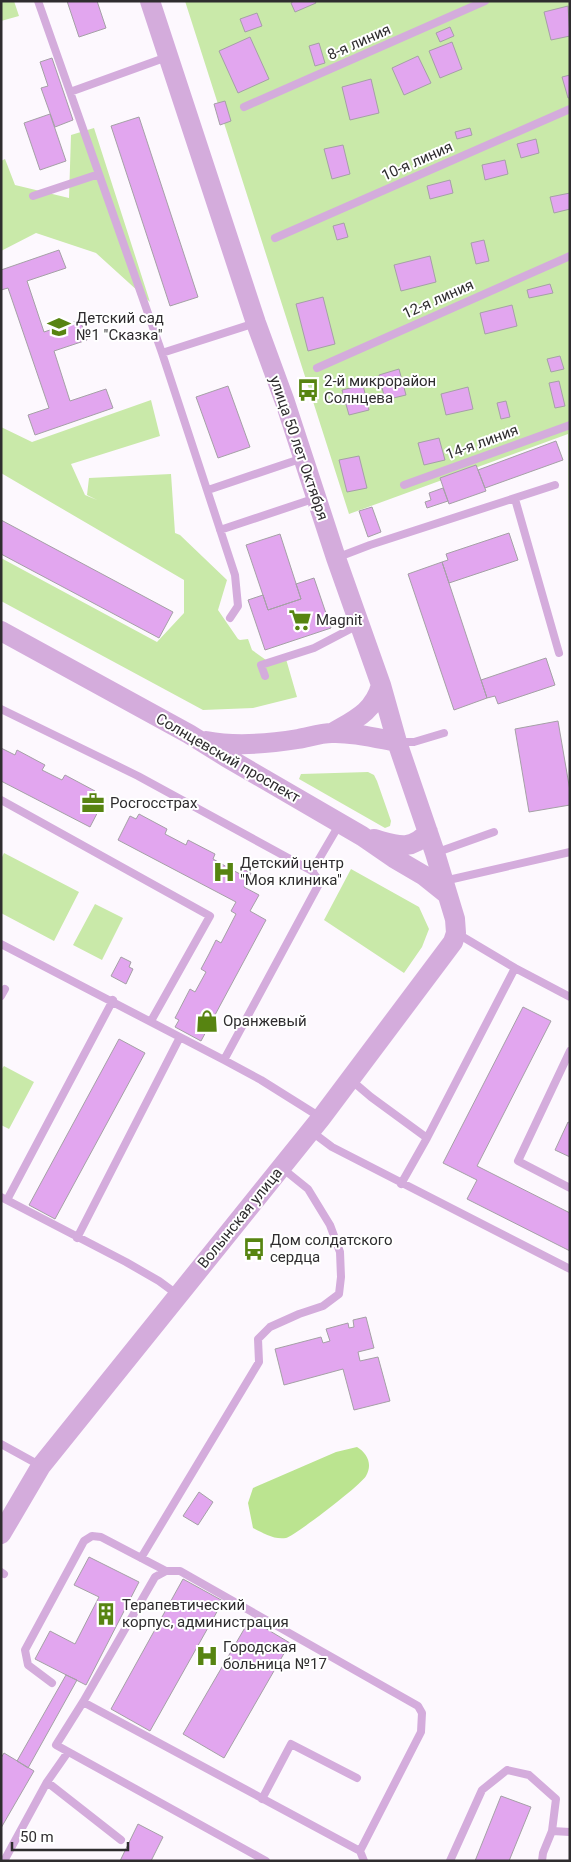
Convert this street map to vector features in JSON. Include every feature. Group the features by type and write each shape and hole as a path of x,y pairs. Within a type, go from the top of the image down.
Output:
{"street":[{"name":"улица 50 лет Октября","path":"150,1 256,323 285,402 336,558 381,685 397,742 446,888"},
{"name":"Солнцевский проспект","path":"1,631 189,734 446,888"},
{"path":"332,733 364,714 378,697 381,685"},
{"path":"189,734 204,741 223,745 245,745 332,733 373,737 397,742"},
{"path":"362,836 393,844 411,845 421,841 428,832"},
{"path":"446,888 455,919 456,933"},
{"name":"Волынская улица","path":"1,1534 41,1466 316,1124 453,942 456,933"}],"lane":[{"path":"38,1 162,353 235,575 238,606 230,618"},
{"name":"8-я линия","path":"244,108 485,1"},
{"path":"70,92 169,56"},
{"name":"10-я линия","path":"275,238 570,109"},
{"path":"34,196 99,174"},
{"name":"12-я линия","path":"317,368 570,256"},
{"path":"162,353 256,323"},
{"name":"14-я линия","path":"404,485 570,425"},
{"path":"208,490 303,458"},
{"path":"336,558 370,545 555,485"},
{"path":"220,530 316,498"},
{"path":"515,498 558,653"},
{"path":"265,676 261,665 314,648 360,624"},
{"path":"1,709 138,776 312,871 320,882 224,1060"},
{"path":"397,742 414,742 444,733"},
{"path":"1,800 210,916 151,1020"},
{"path":"312,871 339,824"},
{"path":"435,853 494,832"},
{"path":"446,888 570,852"},
{"path":"456,933 515,968 570,997"},
{"path":"1,944 113,1000 261,1080 316,1124 332,1147 570,1269"},
{"path":"401,1184 427,1138 515,968"},
{"path":"113,1000 4,1198 151,1276 178,1295"},
{"path":"77,1238 180,1037"},
{"path":"570,1051 518,1161 570,1188"},
{"path":"350,1080 427,1138"},
{"path":"141,1558 258,1362 258,1340 270,1327 323,1306 339,1294 342,1277 340,1252 330,1225 308,1189 281,1167"},
{"path":"1,1444 41,1466"},
{"path":"52,1683 28,1665 25,1650 84,1541 92,1536 102,1537 166,1571"},
{"path":"266,1861 56,1745 155,1577 166,1571 180,1570 418,1706 422,1713 421,1732 360,1851"},
{"path":"83,1702 360,1851 364,1861"},
{"path":"262,1799 292,1744 357,1778"},
{"path":"4,1861 47,1782 68,1752"},
{"path":"450,1861 482,1790 507,1770 529,1775 556,1799 552,1831 543,1853 542,1861"},
{"path":"47,1782 121,1840"},
{"path":"552,1831 570,1832"}],"shaded area":[{"path":"1,1 14,1 19,16 1,21"},
{"path":"185,1 570,1 570,710 568,434 349,514"},
{"path":"94,128 150,302 96,253 36,233 1,251 1,161 5,159 15,185 69,198 71,135"},
{"path":"151,400 160,436 71,464 85,495 97,500 87,495 89,478 171,474 175,533 180,535 227,580 218,610 238,639 248,639 252,650 266,660 286,659 297,697 253,708 203,710 1,601 1,558 157,642 184,613 184,580 1,473 1,427 32,442"},
{"path":"368,772 374,775 377,781 391,821 390,826 385,828 299,779 301,774"},
{"path":"4,853 79,892 54,941 1,913 1,859"},
{"path":"351,869 419,907 429,929 422,947 404,973 324,920"},
{"path":"95,904 123,918 102,960 73,945"},
{"path":"4,1066 34,1082 9,1129 1,1125 1,1070"},
{"path":"357,1447 364,1452 368,1459 368,1472 362,1481 328,1509 286,1538 273,1537 253,1528 248,1503 253,1488 336,1452"}],"building":[{"path":"67,1 97,1 106,28 79,37"},
{"path":"294,1 315,1 316,3 295,12 291,3"},
{"path":"568,6 570,36 551,40 544,12"},
{"path":"257,13 262,26 245,32 240,19"},
{"path":"450,27 454,36 440,42 436,33"},
{"path":"250,37 269,79 238,93 219,51"},
{"path":"452,42 462,69 440,78 429,51"},
{"path":"319,43 325,63 315,66 309,46"},
{"path":"418,56 431,83 404,95 392,68"},
{"path":"52,58 73,120 55,127 41,88 48,86 40,62"},
{"path":"570,75 570,98 568,98 562,77"},
{"path":"371,79 379,113 350,120 342,87"},
{"path":"225,101 231,121 220,125 214,104"},
{"path":"50,114 66,161 40,170 24,123"},
{"path":"139,117 198,297 170,306 111,126"},
{"path":"470,128 472,135 457,139 455,132"},
{"path":"536,139 539,153 521,158 517,144"},
{"path":"343,145 350,174 332,179 324,149"},
{"path":"505,160 508,174 485,180 482,165"},
{"path":"450,180 453,193 430,199 427,186"},
{"path":"570,193 570,209 554,213 550,197"},
{"path":"344,223 348,237 337,240 333,226"},
{"path":"484,240 489,261 476,264 471,243"},
{"path":"59,250 66,268 27,281 44,332 80,320 87,340 54,351 70,401 106,389 113,408 35,435 28,415 49,408 8,288 1,290 1,270"},
{"path":"430,256 436,282 401,291 394,265"},
{"path":"550,284 553,293 529,298 527,290"},
{"path":"323,297 335,344 308,351 296,304"},
{"path":"512,305 517,326 485,334 480,313"},
{"path":"560,356 564,369 551,372 547,359"},
{"path":"399,369 406,395 385,400 379,375"},
{"path":"559,381 565,406 555,408 549,383"},
{"path":"363,385 369,410 349,415 342,390"},
{"path":"228,386 250,447 218,458 196,397"},
{"path":"468,387 473,409 446,415 441,394"},
{"path":"506,401 510,417 501,419 497,403"},
{"path":"439,438 445,460 424,465 418,443"},
{"path":"556,441 563,460 485,488 478,470"},
{"path":"359,456 367,488 347,492 339,460"},
{"path":"476,465 486,491 449,504 440,478"},
{"path":"443,488 448,501 427,508 425,502 431,500 429,493"},
{"path":"372,507 381,532 368,537 359,511"},
{"path":"1,520 173,612 159,638 1,554"},
{"path":"509,533 518,560 449,583 442,562 448,560 446,554"},
{"path":"280,534 301,599 268,610 246,545"},
{"path":"442,562 487,698 454,710 408,574"},
{"path":"314,578 331,628 265,650 248,600 263,595 268,610 301,599 296,584"},
{"path":"546,658 555,685 498,704 495,696 487,698 481,680"},
{"path":"558,721 570,791 570,805 529,812 515,729"},
{"path":"1,748 15,755 17,750 45,765 42,770 62,780 65,775 95,791 92,797 103,802 90,827 1,781"},
{"path":"139,814 167,829 165,834 186,845 188,840 215,854 213,859 240,874 243,869 251,873 244,887 259,895 250,911 266,920 201,1041 175,1027 179,1020 175,1018 190,989 195,992 206,972 201,969 216,940 221,943 236,914 231,911 236,902 118,840 130,816 136,819"},
{"path":"121,957 131,962 129,967 133,969 126,984 111,976"},
{"path":"523,1007 551,1021 477,1166 570,1213 570,1251 467,1199 477,1180 443,1163"},
{"path":"119,1039 145,1053 55,1219 29,1205"},
{"path":"568,1122 570,1123 570,1157 555,1150"},
{"path":"366,1317 374,1348 358,1352 360,1361 378,1357 390,1401 354,1410 343,1369 284,1385 275,1349 321,1337 323,1343 330,1341 326,1329 348,1323 349,1328 354,1327 353,1320"},
{"path":"199,1492 213,1502 198,1525 183,1516"},
{"name":"Терапевтический корпус, администрация","path":"89,1557 139,1582 86,1685 35,1659 50,1631 75,1644 99,1597 74,1585"},
{"path":"183,1579 223,1601 150,1731 111,1709"},
{"path":"250,1619 290,1643 224,1758 183,1734"},
{"path":"66,1675 77,1680 28,1768 17,1761"},
{"path":"4,1753 34,1771 1,1828 1,1758"},
{"path":"501,1796 531,1807 509,1861 475,1861"},
{"path":"138,1824 163,1837 151,1861 120,1861"}],"place":[{"name":"Детский сад №1 \"Сказка\"","path":"59,327"},
{"name":"2-й микрорайон Солнцева","path":"308,390"},
{"name":"Magnit","path":"300,620"},
{"name":"Росгосстрах","path":"93,803"},
{"name":"Детский центр \"Моя клиника\"","path":"224,872"},
{"name":"Оранжевый","path":"207,1021"},
{"name":"Дом солдатского сердца","path":"254,1249"},
{"name":"Терапевтический корпус, администрация","path":"106,1614"},
{"name":"Городская больница №17","path":"207,1656"}]}
